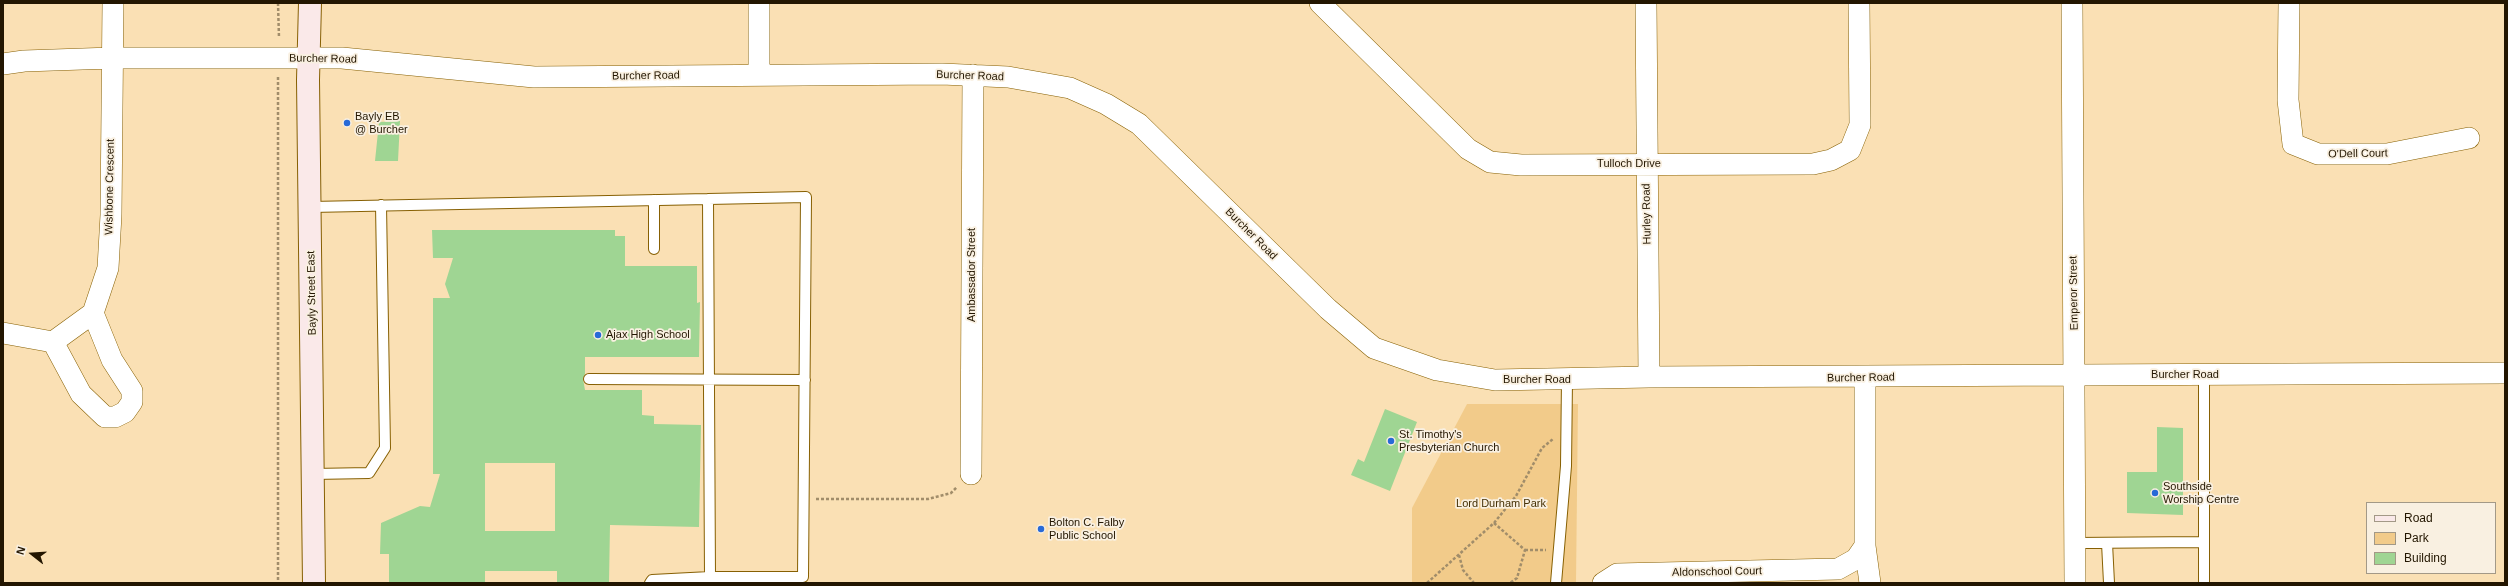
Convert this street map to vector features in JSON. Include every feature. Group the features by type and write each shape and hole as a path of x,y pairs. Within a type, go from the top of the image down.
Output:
{"main road":[{"name":"Bayly Street East","path":"310,3 309,58 314,583"}],"street":[{"name":"Wishbone Crescent","path":"93,314 108,268 111,215 113,3"},
{"path":"759,3 759,74"},
{"name":"Tulloch Drive","path":"1320,3 1468,149 1490,162 1521,165 1813,164 1831,160 1850,150 1860,125 1860,3"},
{"name":"Hurley Road","path":"1646,3 1649,377"},
{"name":"Emperor Street","path":"2072,3 2075,583"},
{"name":"O'Dell Court","path":"2289,3 2288,100 2293,144 2318,154 2387,154 2469,138"},
{"name":"Burcher Road","path":"3,64 24,61 112,58 342,58 534,77 759,74 973,75 1008,77 1070,88 1106,104 1140,124 1328,309 1374,348 1437,370 1495,380 1567,380 1649,377 1865,378 2505,373"},
{"name":"Ambassador Street","path":"971,474 973,75"},
{"path":"3,333 53,342 93,314 112,360 132,391 132,402 125,412 115,417 105,417 81,394 53,342"},
{"path":"1865,378 1865,546 1870,583"},
{"name":"Aldonschool Court","path":"1604,583 1616,574 1810,577 1838,570 1856,559 1865,546"}],"lane":[{"path":"311,207 806,197 803,577 710,577 652,580 650,583"},
{"path":"708,199 710,577"},
{"path":"654,200 654,249"},
{"path":"313,474 369,473 385,448 381,206"},
{"path":"2204,375 2204,583"},
{"path":"588,379 804,380"},
{"path":"1556,583 1557,551 1566,466 1567,380"},
{"path":"2074,543 2204,542"},
{"path":"2107,543 2109,583"}],"path":[{"path":"278,3 278,583"},
{"path":"1427,583 1494,523 1516,496 1542,448 1555,437 1566,437"},
{"path":"804,499 928,499 951,493 971,474"},
{"path":"1494,523 1525,550 1557,551"},
{"path":"1510,583 1517,578 1525,550"},
{"path":"1459,555 1463,570 1474,583"}],"green space":[{"name":"Lord Durham Park","path":"1467,404 1578,404 1576,583 1412,583 1412,508"}],"building":[{"path":"400,121 398,161 375,161 379,122"},
{"path":"432,230 615,230 615,236 625,236 625,266 697,266 697,303 700,302 699,357 585,357 585,374 583,379 585,390 642,390 642,415 654,416 654,424 701,425 699,527 610,525 609,583 557,583 557,571 485,571 485,583 389,583 389,554 380,554 381,523 420,506 430,507 440,474 433,474 433,298 450,298 445,284 453,258 433,258","holes":["485,463 555,463 555,531 485,531"]},
{"name":"St. Timothy's Presbyterian Church","path":"1385,409 1417,422 1390,491 1351,475 1358,459 1364,462"},
{"name":"Southside Worship Centre","path":"2157,427 2183,428 2183,515 2127,513 2127,472 2157,472"}],"place":[{"name":"Bayly EB @ Burcher","path":"347,123"},
{"name":"Ajax High School","path":"598,335"},
{"name":"St. Timothy's Presbyterian Church","path":"1391,441"},
{"name":"Southside Worship Centre","path":"2155,493"},
{"name":"Bolton C. Falby Public School","path":"1041,529"}]}
